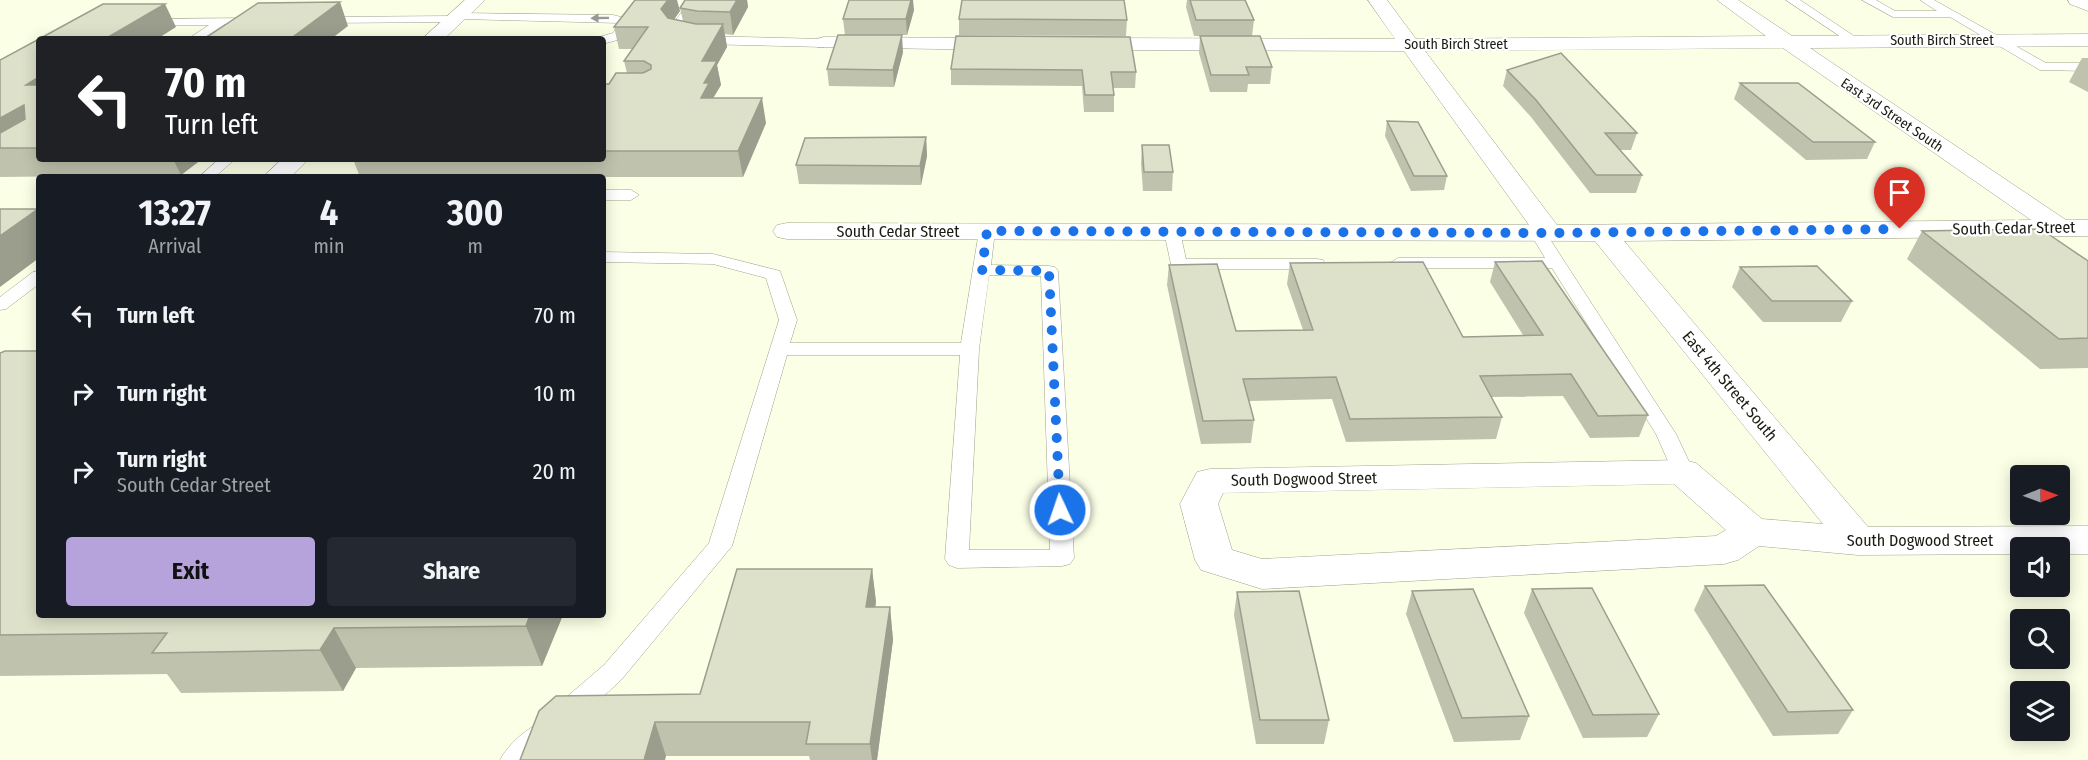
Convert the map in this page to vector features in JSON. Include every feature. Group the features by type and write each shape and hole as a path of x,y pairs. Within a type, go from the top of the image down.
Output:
{"street":[{"path":"435,36 476,0"},
{"path":"1377,0 1544,233"},
{"name":"East 3rd Street South","path":"1726,0 1784,41 2077,231"},
{"path":"2077,0 2088,5"},
{"name":"South Birch Street","path":"1063,44 1410,45 2088,40"},
{"path":"824,43 1016,44"},
{"path":"280,174 294,162"},
{"name":"South Cedar Street","path":"788,231 1544,233 2077,231"},
{"name":"East 4th Street South","path":"1602,232 1858,541"},
{"path":"1683,472 1752,532"},
{"name":"South Dogwood Street","path":"1683,472 1210,481 1199,504 1215,560 1262,573 1724,550 1752,532 1858,541 2088,540"}],"lane":[{"path":"714,0 690,8 674,31 677,35 701,40 824,43"},
{"path":"1792,0 1854,40"},
{"path":"1868,0 1893,14 1951,14"},
{"path":"1926,0 2044,67 2088,67"},
{"path":"304,20 456,17 613,18 625,21 626,25 617,36 606,39"},
{"path":"141,22 270,20"},
{"path":"199,36 223,21"},
{"path":"210,174 224,162"},
{"path":"606,195 631,195"},
{"path":"982,270 1049,271 1062,558 957,559 970,349 987,231"},
{"path":"1172,232 1179,264 1333,264"},
{"path":"1544,233 1557,263 1666,434 1683,472"},
{"path":"514,760 613,672 720,546 788,320 774,275 713,259 606,257"},
{"path":"1380,263 1557,263"},
{"path":"0,305 36,278"},
{"path":"779,349 970,349"}],"building":[{"path":"635,0 668,0 661,9 668,18 696,24 723,24 702,61 717,61 704,83 709,83 701,98 762,98 738,151 606,151 606,84 609,84 616,73 643,73 651,69 651,65 644,61 624,61 648,27 614,27"},
{"path":"685,0 737,0 730,12 680,8"},
{"path":"849,0 911,0 906,19 843,19"},
{"path":"962,0 1124,0 1127,20 959,19"},
{"path":"1190,0 1245,0 1254,20 1196,20"},
{"path":"340,2 294,36 208,36 258,3"},
{"path":"103,4 165,4 110,36 44,36"},
{"path":"838,35 902,35 893,70 827,69"},
{"path":"956,36 1130,37 1136,72 1111,72 1114,95 1085,95 1082,70 951,69"},
{"path":"1200,36 1260,36 1272,67 1246,67 1249,75 1211,75"},
{"path":"36,41 36,79 26,85 36,85 36,148 0,148 0,133 25,119 24,105 0,118 0,60"},
{"path":"1561,53 1637,133 1605,133 1642,175 1596,175 1536,100 1507,70"},
{"path":"1740,83 1798,83 1875,142 1813,142"},
{"path":"1387,121 1418,122 1447,176 1414,176"},
{"path":"926,137 920,166 796,165 805,138"},
{"path":"1142,145 1169,145 1173,172 1144,172"},
{"path":"0,209 36,209 36,210 0,236"},
{"path":"2041,229 2088,261 2088,338 2059,339 1922,231"},
{"path":"1542,261 1648,415 1598,416 1571,374 1480,376 1502,417 1350,419 1336,377 1243,379 1254,420 1203,421 1169,265 1217,264 1236,331 1313,330 1290,263 1423,262 1463,337 1543,335 1495,262"},
{"path":"1817,266 1852,301 1772,301 1740,267"},
{"path":"36,351 36,618 529,618 526,626 334,628 320,650 152,653 167,633 0,635 0,353"},
{"path":"737,569 872,569 866,607 890,607 870,744 806,744 810,722 655,722 644,760 520,760 539,711 556,696 700,694"},
{"path":"1764,585 1853,710 1788,712 1705,586"},
{"path":"1592,588 1659,714 1593,715 1532,589"},
{"path":"1473,589 1529,716 1462,718 1412,591"},
{"path":"1299,591 1329,720 1260,720 1237,592"}],"route":[{"path":"1060,510 1049,271 982,270 987,231 1549,233 1900,229"}]}
